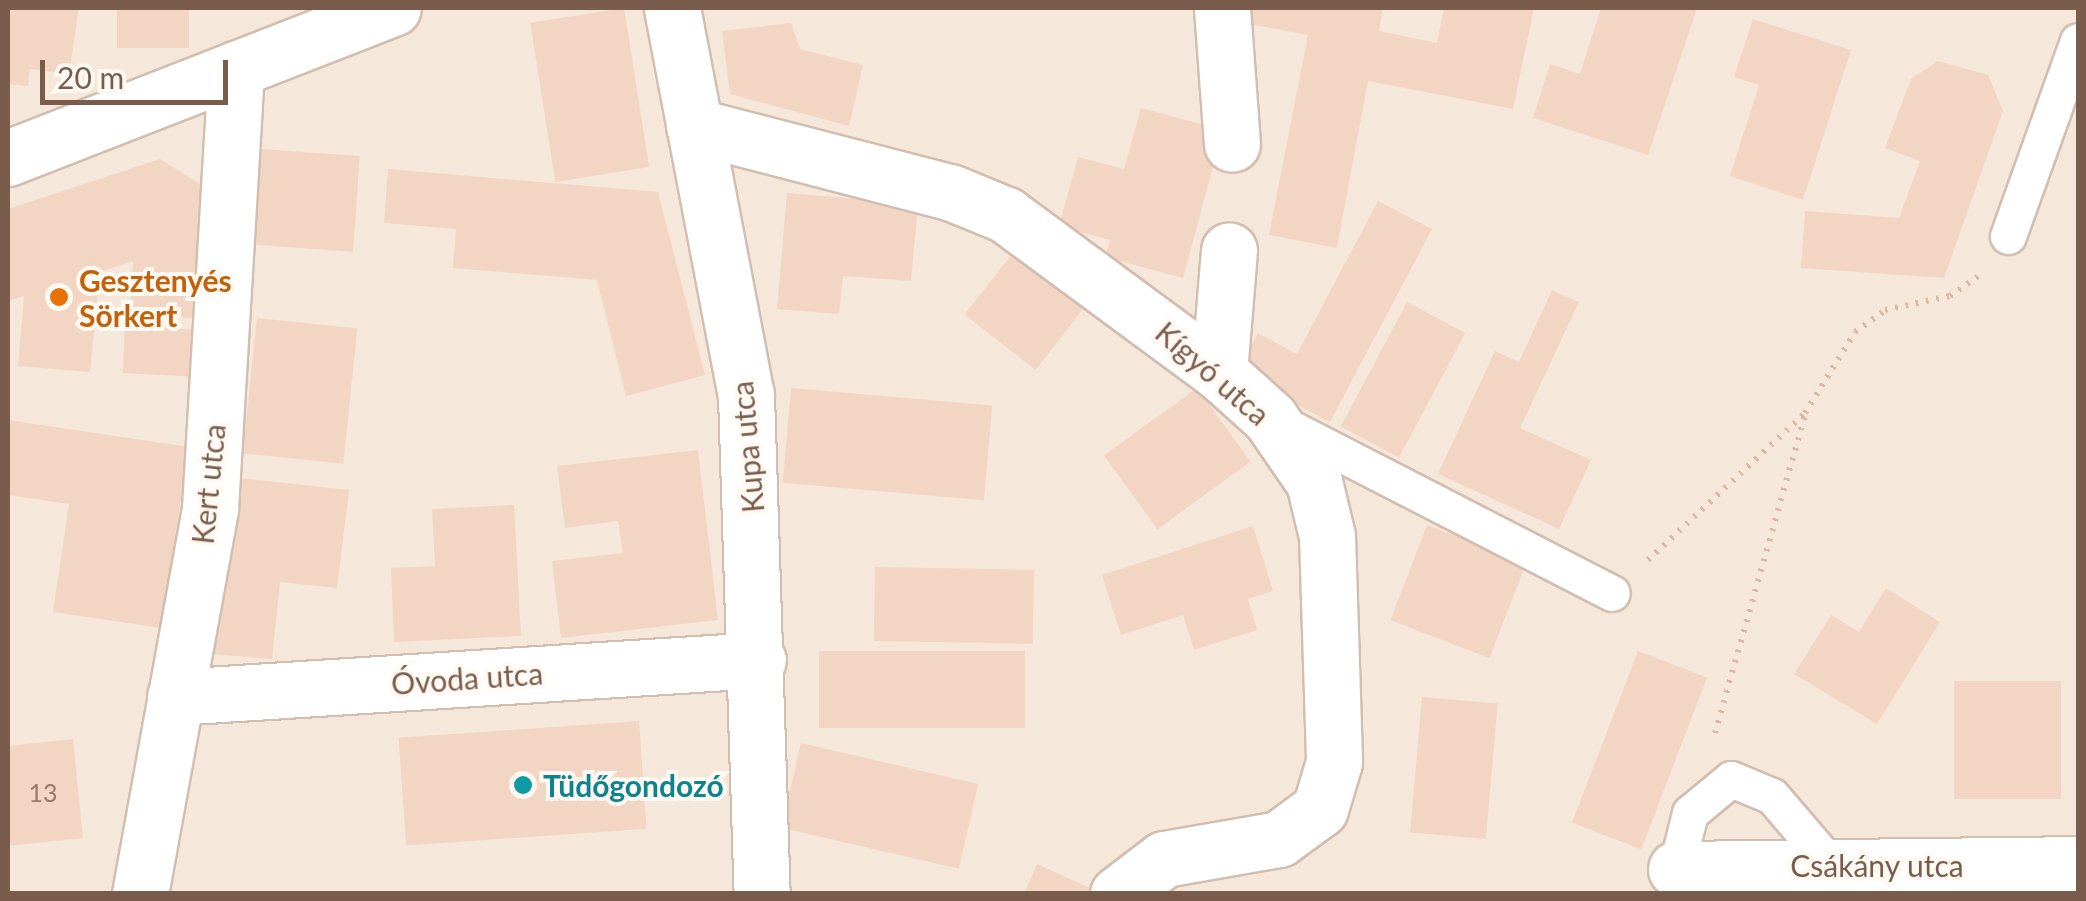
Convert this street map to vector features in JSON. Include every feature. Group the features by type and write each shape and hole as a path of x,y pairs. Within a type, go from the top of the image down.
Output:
{"street":[{"path":"8,158 393,8"},
{"name":"Kupa utca","path":"672,8 746,395 758,660 762,894"},
{"path":"1222,8 1232,144"},
{"name":"Kert utca","path":"140,894 210,508 236,69"},
{"name":"Kígyó utca","path":"694,126 950,192 1006,215 1219,372 1270,418 1314,482 1327,536 1334,762 1320,809 1278,840 1164,858 1118,894"},
{"path":"1219,372 1229,250"},
{"name":"Óvoda utca","path":"175,698 758,660"},
{"name":"Csákány utca","path":"1676,869 2078,864"}],"lane":[{"path":"2008,236 2078,40"},
{"path":"1270,418 1612,593"},
{"path":"1676,869 1690,812 1731,779 1772,796 1831,865"}],"path":[{"path":"1612,593 1805,413 1855,332 1885,310 1950,296 1984,272 2008,236"},
{"path":"1731,779 1714,729 1805,413"}],"shaded area":[{"path":"8,8 2078,8 2078,893 8,893"}],"building":[{"path":"8,8 79,8 69,74 30,69 28,86 8,84"},
{"path":"117,8 189,8 189,48 117,48"},
{"path":"624,8 649,167 555,182 530,23"},
{"path":"1246,8 1383,8 1379,31 1437,43 1444,8 1534,8 1513,109 1368,81 1337,248 1269,235 1308,35 1243,23"},
{"path":"1601,8 1697,8 1648,155 1533,118 1550,64 1580,74"},
{"path":"1753,19 1851,50 1803,200 1730,176 1759,85 1734,77"},
{"path":"791,23 800,49 863,65 849,126 730,94 722,31"},
{"path":"1938,61 1988,75 2003,111 1944,278 1801,268 1805,211 1899,218 1920,161 1885,148 1911,79"},
{"path":"1141,108 1223,130 1183,278 1105,257 1110,240 1059,226 1078,157 1124,169"},
{"path":"260,149 360,156 353,252 253,245"},
{"path":"160,159 203,186 197,318 130,315 133,261 100,272 90,372 18,366 24,296 8,301 8,209"},
{"path":"388,169 658,192 705,375 626,396 597,280 453,268 456,229 384,223"},
{"path":"787,193 918,204 911,281 843,276 839,314 777,309"},
{"path":"1378,201 1432,229 1330,422 1237,373 1258,333 1297,354"},
{"path":"1015,250 1086,305 1035,370 965,315"},
{"path":"1552,290 1579,302 1520,428 1591,460 1559,529 1438,474 1495,351 1519,362"},
{"path":"1407,302 1465,333 1399,457 1341,426"},
{"path":"257,318 357,329 343,464 243,453"},
{"path":"125,326 193,330 190,376 123,373"},
{"path":"791,388 992,406 984,500 783,483"},
{"path":"1197,388 1250,462 1157,529 1104,456"},
{"path":"8,420 189,447 161,628 53,612 69,504 8,495"},
{"path":"698,450 718,620 561,638 552,561 623,553 618,521 565,528 557,466"},
{"path":"232,477 349,490 337,588 280,582 272,659 213,654"},
{"path":"514,505 521,636 394,642 391,568 435,566 432,509"},
{"path":"1427,525 1526,563 1489,658 1390,620"},
{"path":"1253,526 1273,591 1248,599 1257,630 1194,650 1183,615 1121,635 1102,575"},
{"path":"875,567 1034,570 1033,644 874,641"},
{"path":"1886,588 1940,622 1877,724 1794,674 1831,615 1859,632"},
{"path":"819,651 1025,651 1025,728 819,728"},
{"path":"1638,651 1707,678 1641,849 1572,823"},
{"path":"1954,681 2061,681 2061,799 1954,799"},
{"path":"1422,697 1498,704 1486,839 1410,832"},
{"name":"Tüdőgondozó","path":"639,721 647,829 406,846 399,738"},
{"path":"73,739 83,838 8,846 8,746"},
{"path":"801,743 978,784 959,869 781,828"},
{"path":"1037,864 1090,888 1087,894 1024,894"}],"place":[{"name":"Gesztenyés Sörkert","path":"59,297"},
{"name":"Tüdőgondozó","path":"523,785"}]}
